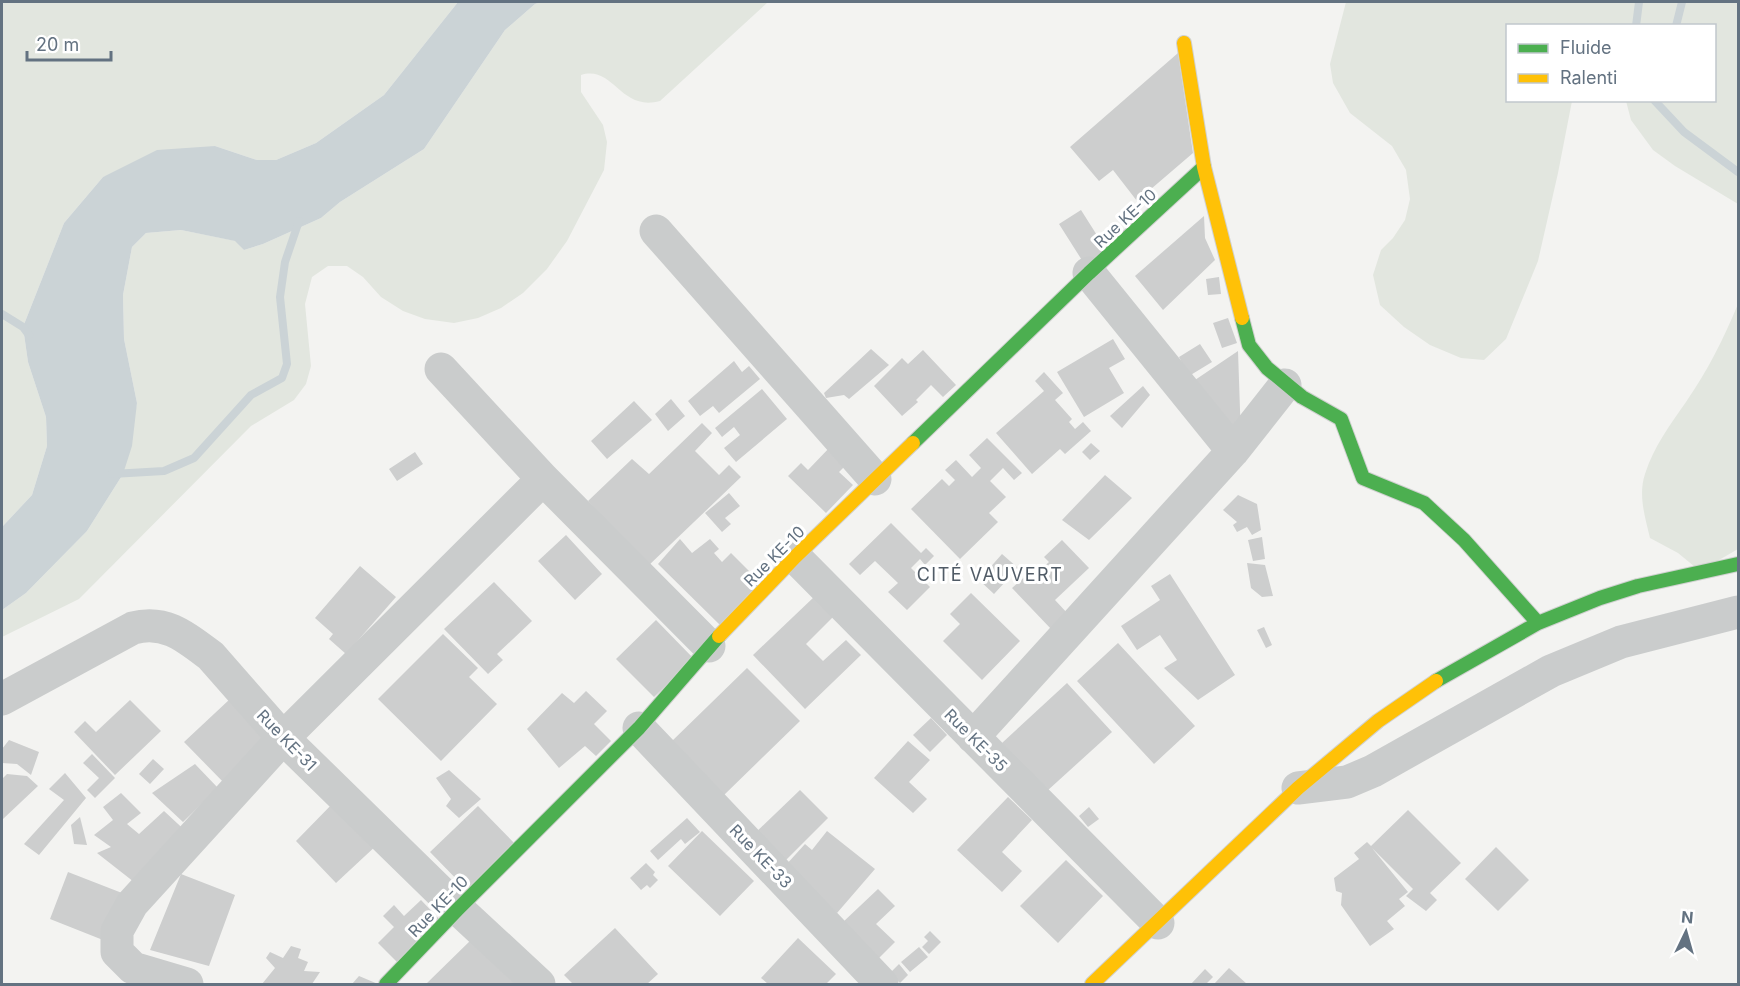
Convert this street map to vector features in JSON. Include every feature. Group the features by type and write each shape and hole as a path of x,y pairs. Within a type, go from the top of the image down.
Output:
{"main road":[{"path":"1184,43 1204,167 1249,345 1257,358 1286,385 1341,419 1363,478 1424,503 1464,540 1538,623"},
{"name":"Rue KE-10","path":"386,984 639,728 709,646 795,557 1089,273 1204,167"},
{"path":"1092,984 1298,788 1378,721 1449,672 1538,623 1600,598 1638,586 1738,564"}],"street":[{"path":"656,231 875,479"},
{"path":"1089,273 1233,451"},
{"path":"441,369 543,479 709,646"},
{"path":"973,737 1233,451 1286,385"},
{"path":"187,984 133,968 117,952 117,931 132,904 283,738 543,479"},
{"name":"Rue KE-35","path":"795,557 1158,923"},
{"path":"1298,788 1347,782 1373,771 1551,671 1621,642 1738,612"},
{"name":"Rue KE-31","path":"2,699 133,628 147,624 163,626 211,656 283,738 458,909 539,984"},
{"name":"Rue KE-33","path":"639,728 882,984"}],"shaded area":[{"path":"2,2 458,2 384,95 316,143 276,160 257,160 215,146 103,177 64,223 23,327 28,362 46,417 47,446 32,495 2,527"},
{"path":"458,2 541,2 535,4 505,30 424,149 340,202 321,218 263,244 244,250 235,241 181,230 146,233 132,247 123,295 124,339 137,403 132,446 123,474 87,531 26,593 2,610 2,527 32,495 47,446 46,417 28,362 23,327 64,223 103,177 157,150 215,146 257,160 276,160 316,143 384,95"},
{"path":"541,2 768,2 660,101 646,103 635,100 602,76 581,75 581,92 603,125 607,142 604,170 567,241 547,269 523,293 501,308 478,318 454,323 425,319 403,311 381,297 363,277 347,266 328,266 312,277 305,304 311,366 306,384 294,400 251,426 79,599 2,637 2,610 26,593 87,531 123,474 137,403 124,339 123,295 132,247 146,233 181,230 236,241 244,250 321,218 340,202 424,149 505,30 535,4"},
{"path":"1346,2 1738,2 1738,204 1653,150 1631,120 1626,102 1716,102 1716,24 1506,24 1506,102 1572,102 1538,261 1506,339 1484,360 1461,358 1430,345 1404,327 1380,305 1373,275 1381,250 1393,238 1405,220 1410,199 1406,170 1392,146 1350,113 1333,83 1330,64"},
{"path":"1738,304 1738,549 1700,571 1678,553 1650,538 1643,506 1643,482 1658,445 1708,366"}],"building":[{"path":"1178,53 1193,153 1137,201 1113,170 1099,181 1070,147"},
{"path":"1081,210 1107,251 1085,265 1059,224"},
{"path":"1204,216 1205,238 1215,260 1163,310 1135,276"},
{"path":"1219,277 1221,294 1208,295 1206,279"},
{"path":"1228,318 1237,343 1222,348 1213,323"},
{"path":"1113,339 1125,359 1109,368 1124,393 1084,417 1057,372"},
{"path":"1200,344 1212,362 1189,376 1179,357"},
{"path":"871,349 889,365 849,399 844,395 826,398 824,393"},
{"path":"923,350 956,385 943,397 931,385 916,400 918,402 902,416 874,386 902,358 908,364"},
{"path":"1238,351 1241,439 1195,380"},
{"path":"734,361 742,372 749,366 760,379 719,413 713,406 700,416 688,401"},
{"path":"1044,372 1063,393 1055,400 1072,419 1069,422 1075,429 1083,422 1091,431 1065,454 1060,449 1032,474 996,433 1044,391 1035,381"},
{"path":"1143,386 1150,395 1122,428 1110,416"},
{"path":"762,389 787,419 736,462 724,448 740,435 734,427 722,437 715,428"},
{"path":"671,399 685,416 668,431 655,414"},
{"path":"634,401 652,420 607,459 591,441"},
{"path":"702,423 712,433 695,451 719,475 729,465 741,477 647,567 588,501 632,459 649,474"},
{"path":"987,438 1022,473 1014,480 1003,468 990,481 1006,497 989,513 998,522 960,559 911,509 942,479 949,486 955,480 945,470 956,460 972,477 981,468 969,455"},
{"path":"1091,443 1100,451 1090,460 1082,452"},
{"path":"831,446 848,463 839,472 853,485 826,513 788,476 801,463 808,470"},
{"path":"415,452 423,464 397,481 389,469"},
{"path":"1105,475 1132,498 1089,540 1062,520"},
{"path":"729,493 740,506 725,518 731,524 722,532 705,513"},
{"path":"1238,495 1257,504 1261,530 1252,535 1247,527 1237,532 1233,525 1237,522 1223,510"},
{"path":"891,523 921,553 926,548 934,556 925,565 920,559 911,568 930,587 907,610 888,592 898,583 875,561 860,575 849,564"},
{"path":"566,535 602,574 575,600 538,561"},
{"path":"1262,537 1265,559 1253,561 1248,540"},
{"path":"680,539 692,553 710,539 719,549 714,553 722,562 731,553 762,584 720,625 658,564"},
{"path":"1062,540 1089,568 1055,600 1069,615 1052,630 1012,588 1028,574 1031,578 1049,562 1044,557"},
{"path":"1002,554 1018,568 994,594 979,580"},
{"path":"1247,563 1265,565 1273,596 1262,597 1251,588"},
{"path":"360,566 396,597 346,654 329,639 333,634 315,618"},
{"path":"1170,574 1235,675 1198,700 1164,668 1177,660 1160,635 1137,650 1121,626 1160,600 1151,586"},
{"path":"494,582 532,621 497,654 503,660 488,674 444,629"},
{"path":"971,593 1020,641 982,680 943,641 960,624 950,614"},
{"path":"814,597 833,617 806,644 823,661 846,640 861,655 805,709 753,655"},
{"path":"656,620 694,659 654,697 616,659"},
{"path":"1264,627 1272,645 1266,648 1257,630"},
{"path":"443,634 478,668 469,677 497,704 441,761 378,699"},
{"path":"1118,643 1195,726 1154,764 1077,681"},
{"path":"747,668 800,721 723,796 671,742"},
{"path":"1067,683 1112,732 1047,791 1002,743"},
{"path":"586,691 607,711 594,724 611,741 596,756 585,746 559,768 527,729 562,693 574,703"},
{"path":"230,699 272,742 227,786 184,742"},
{"path":"130,700 161,731 115,775 74,732 85,721 96,732"},
{"path":"931,718 947,735 930,752 913,735"},
{"path":"9,740 39,752 31,775 17,764 2,763 2,749"},
{"path":"908,741 930,760 909,782 927,799 913,813 874,778"},
{"path":"92,754 115,778 95,798 87,790 99,778 83,763"},
{"path":"153,759 164,769 150,784 139,774"},
{"path":"195,764 218,788 183,822 152,793"},
{"path":"449,770 481,799 459,818 446,806 451,799 436,778"},
{"path":"65,773 86,798 39,855 24,844 64,800 49,789"},
{"path":"7,774 27,776 38,786 3,819 2,779"},
{"path":"800,790 828,818 781,865 752,836"},
{"path":"121,793 141,813 127,824 139,834 164,811 191,836 134,882 97,853 111,847 94,835 113,820 103,807"},
{"path":"1008,797 1032,820 1002,852 1022,871 1002,892 957,850"},
{"path":"337,799 379,843 336,883 296,841"},
{"path":"478,806 515,844 468,891 430,852"},
{"path":"1089,807 1099,819 1088,827 1079,816"},
{"path":"1408,810 1461,863 1430,893 1437,900 1426,911 1406,896 1413,889 1372,848 1408,892 1399,899 1405,906 1387,921 1394,929 1370,946 1341,905 1342,893 1336,891 1334,878 1359,859 1354,853 1367,842 1371,846"},
{"path":"80,817 87,845 74,844 71,825"},
{"path":"687,818 700,832 685,844 681,839 658,860 650,851"},
{"path":"702,831 754,881 720,916 668,866"},
{"path":"827,831 875,869 837,913 785,866 805,844 812,850"},
{"path":"1496,847 1529,880 1498,911 1465,879"},
{"path":"1066,860 1103,896 1058,943 1020,906"},
{"path":"646,863 655,872 653,875 658,880 650,888 647,885 641,890 630,878"},
{"path":"68,872 122,893 103,940 50,919"},
{"path":"181,874 235,895 209,966 150,950"},
{"path":"878,889 895,906 876,924 895,942 878,959 842,923"},
{"path":"421,900 442,922 398,963 378,943 394,927 383,916 394,905 404,916"},
{"path":"615,928 658,974 647,984 573,984 564,975"},
{"path":"930,931 941,942 929,954 922,947 928,941 924,937"},
{"path":"473,938 516,984 426,984"},
{"path":"798,938 836,974 826,984 768,984 761,978"},
{"path":"291,946 301,949 298,958 308,962 304,971 320,972 312,984 262,984 275,968 266,958 270,952 283,958"},
{"path":"919,947 928,957 910,972 901,962"},
{"path":"899,964 908,975 900,983 890,973"},
{"path":"1229,968 1247,984 1214,984"},
{"path":"1205,969 1213,977 1206,984 1191,984"},
{"path":"359,976 378,984 352,984"}],"waterway":[{"path":"1636,24 1639,2"},
{"path":"1676,24 1682,2"},
{"path":"1656,102 1684,132 1738,172"},
{"path":"112,474 164,471 194,458 251,395 282,378 287,364 280,297 285,262 299,221"},
{"path":"2,314 23,327 29,335"}],"traffic: fast":[{"path":"913,443 1089,273 1204,167"},
{"path":"1242,318 1249,345 1267,368 1302,397 1341,419 1363,478 1424,503 1464,540 1538,623"},
{"path":"1436,681 1538,623 1600,598 1638,586 1738,564"},
{"path":"386,984 639,728 719,636"}],"traffic: slow":[{"path":"1184,43 1204,167 1242,318"},
{"path":"719,636 795,557 913,443"},
{"path":"1092,984 1298,788 1378,721 1436,681"}],"district":[{"name":"CITÉ VAUVERT","path":"990,575"}]}
